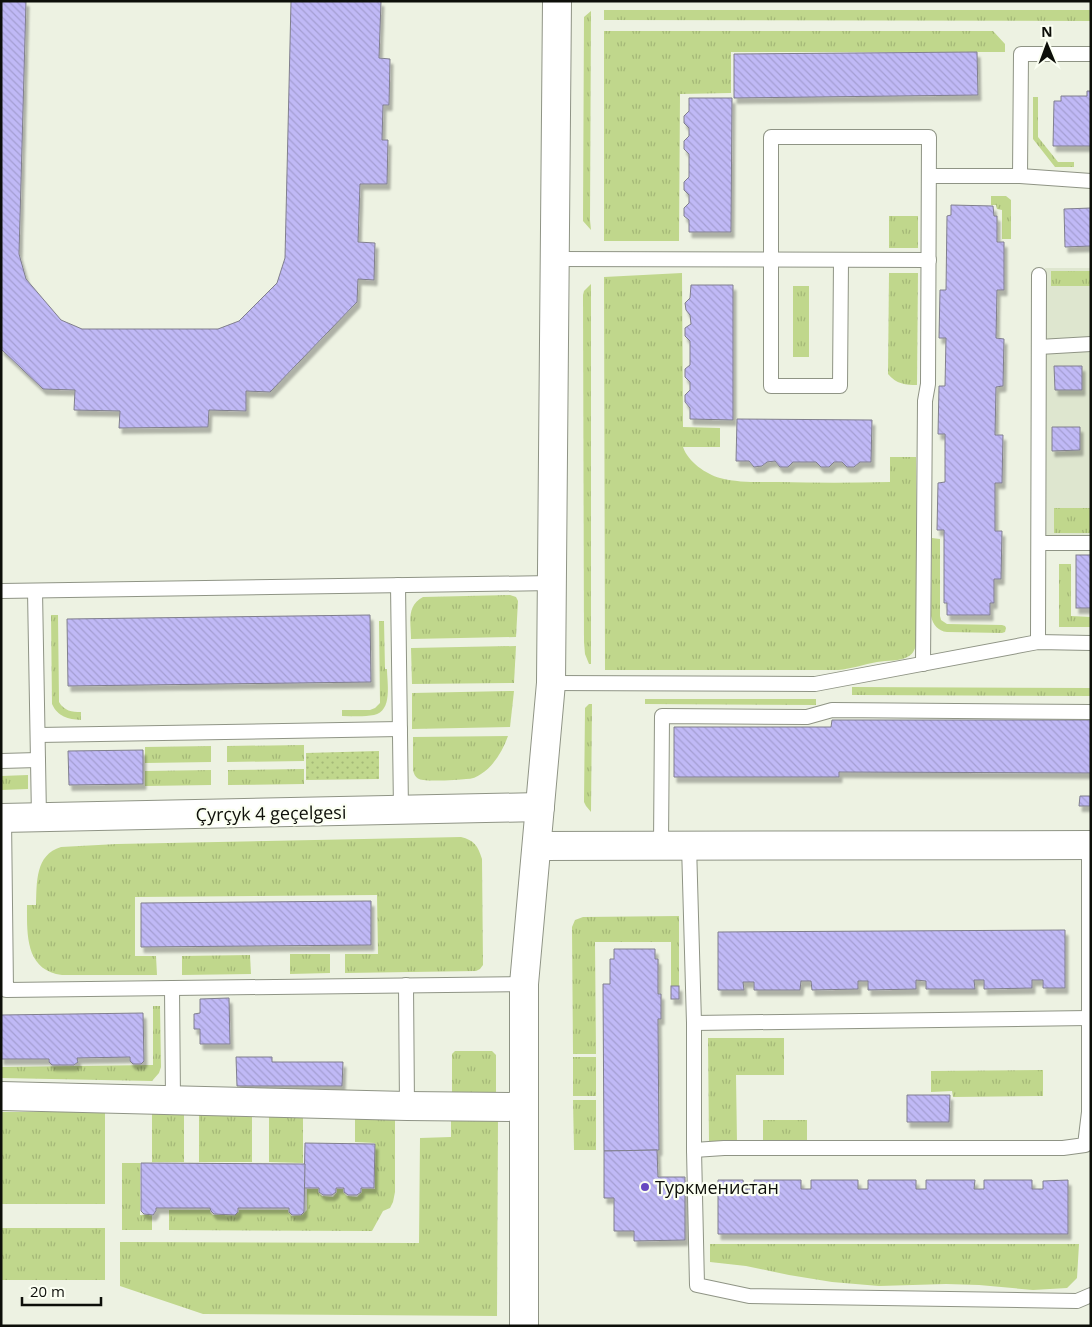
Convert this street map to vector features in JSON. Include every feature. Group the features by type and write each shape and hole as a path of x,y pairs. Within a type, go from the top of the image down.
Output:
{"street":[{"path":"524,1326 524,984 551,683 557,1"},
{"name":"Çyrçyk 4 geçelgesi","path":"3,818 540,807"},
{"path":"537,846 1090,845"},
{"path":"1,1096 524,1107"}],"lane":[{"path":"1020,176 1021,54 1091,54"},
{"path":"841,260 840,386 771,386 772,137 929,137 928,384 925,401 923,664"},
{"path":"929,176 1020,176 1091,181"},
{"path":"555,258 929,260"},
{"path":"1038,642 1039,275"},
{"path":"1039,347 1091,344"},
{"path":"1039,543 1091,543"},
{"path":"1,591 552,583"},
{"path":"398,585 402,810"},
{"path":"35,591 39,817"},
{"path":"551,683 816,684 1038,642 1091,643"},
{"path":"661,845 662,716 807,717 832,710 1091,712"},
{"path":"38,735 400,729"},
{"path":"1,760 38,760"},
{"path":"3,818 6,990 524,984"},
{"path":"689,845 694,1023 697,1285 749,1296 1077,1301 1091,1295"},
{"path":"694,1150 724,1148 1063,1148 1088,1151 1090,845"},
{"path":"406,985 407,1106"},
{"path":"172,988 173,1099"},
{"path":"694,1023 1089,1018"}],"shaded area":[{"path":"1045,268 1091,268 1091,535 1045,535"}],"green space":[{"path":"604,10 1091,10 1091,21 604,20"},
{"path":"591,11 591,230 583,221 584,17"},
{"path":"604,31 993,31 1005,44 1005,52 731,52 731,93 680,94 679,241 604,241"},
{"path":"1033,97 1038,97 1038,137 1058,162 1074,162 1074,167 1055,167 1033,139"},
{"path":"991,196 1006,196 1011,200 1011,239 1002,239 1002,210 997,209 996,205 991,205"},
{"path":"889,216 918,216 918,248 889,248"},
{"path":"1051,271 1091,271 1091,286 1051,286"},
{"path":"682,273 683,427 720,428 720,447 683,447 689,458 698,467 709,474 727,480 820,483 890,482 890,457 916,457 917,643 909,656 897,660 838,670 605,670 604,277"},
{"path":"889,273 918,273 917,385 901,383 894,380 888,374"},
{"path":"591,284 591,664 589,664 585,654 584,642 583,295 584,291"},
{"path":"793,286 809,286 809,357 793,357"},
{"path":"1054,508 1091,508 1091,533 1054,533"},
{"path":"932,538 940,539 941,620 947,624 1002,625 1006,628 1005,632 947,632 935,625 931,616"},
{"path":"1059,564 1071,564 1071,616 1091,617 1091,627 1059,627"},
{"path":"510,595 516,597 518,601 516,637 411,639 410,621 412,610 414,605 423,597"},
{"path":"51,615 58,615 59,702 68,710 81,712 81,720 60,715 52,704"},
{"path":"379,621 384,621 385,669 387,669 388,696 384,708 374,715 342,716 342,710 370,710 380,703"},
{"path":"516,646 514,683 412,684 411,648"},
{"path":"852,687 1091,688 1091,696 852,695"},
{"path":"514,691 510,727 412,729 412,693"},
{"path":"645,699 816,699 816,705 645,704"},
{"path":"592,704 591,812 584,802 585,708"},
{"path":"508,736 494,762 486,771 476,777 456,780 428,780 419,779 414,774 413,737"},
{"path":"304,745 304,761 227,762 227,746"},
{"path":"211,746 211,762 145,763 145,747"},
{"path":"379,751 379,779 306,780 306,753"},
{"path":"304,769 304,784 228,785 228,770"},
{"path":"211,770 211,785 145,786 145,771"},
{"path":"28,775 28,789 1,790 1,776"},
{"path":"461,837 475,844 482,859 483,965 476,971 345,973 345,954 378,954 377,895 135,897 135,956 156,956 157,975 62,975 50,972 41,966 35,958 28,939 27,905 36,905 39,870 46,856 61,847 117,844"},
{"path":"679,916 679,986 671,986 671,942 595,942 596,1054 573,1054 572,927 575,920 583,917"},
{"path":"290,954 330,954 330,973 290,974"},
{"path":"250,955 251,974 182,975 182,956"},
{"path":"153,1006 160,1006 161,1067 159,1073 152,1081 1,1078 1,1067 153,1065"},
{"path":"708,1038 784,1038 784,1075 736,1075 737,1143 709,1143"},
{"path":"455,1051 492,1051 496,1055 496,1094 452,1094 452,1054"},
{"path":"573,1057 596,1057 596,1096 573,1096"},
{"path":"1043,1070 1043,1096 953,1097 952,1091 931,1092 931,1071"},
{"path":"573,1100 596,1100 596,1150 574,1150"},
{"path":"152,1111 184,1111 184,1162 152,1162"},
{"path":"199,1111 252,1111 252,1162 199,1162"},
{"path":"1,1112 105,1112 105,1204 1,1204"},
{"path":"269,1112 303,1112 303,1163 269,1162"},
{"path":"355,1115 395,1115 395,1192 390,1208 383,1211 372,1231 169,1230 169,1210 210,1210 213,1215 235,1215 239,1210 288,1210 292,1216 302,1215 307,1210 307,1189 318,1189 322,1196 333,1197 337,1189 343,1189 347,1196 357,1197 362,1192 362,1189 375,1189 375,1143 355,1142"},
{"path":"451,1118 498,1118 497,1316 203,1314 120,1286 120,1242 419,1243 420,1138 451,1137"},
{"path":"763,1120 807,1120 807,1142 763,1142"},
{"path":"122,1163 140,1163 140,1215 152,1215 152,1230 122,1230"},
{"path":"1,1228 105,1228 105,1280 1,1280"},
{"path":"710,1244 1079,1244 1077,1278 1067,1288 1033,1290 979,1285 879,1286 832,1282 746,1266 710,1262"}],"building":[{"path":"1,1 26,1 19,254 26,279 61,320 82,329 218,329 239,321 277,283 285,258 291,1 381,1 379,58 390,59 389,105 383,105 382,140 388,140 387,184 360,184 358,242 375,243 374,280 358,279 357,302 270,392 246,391 246,411 209,410 208,427 119,428 120,411 74,410 75,390 43,389 1,349"},
{"path":"977,52 978,95 734,98 734,54"},
{"path":"1087,91 1091,91 1091,146 1053,146 1054,101 1061,101 1061,96 1087,96"},
{"path":"689,98 732,98 731,232 689,232 689,220 684,216 684,208 689,203 689,195 684,190 684,182 689,177 689,154 684,149 684,141 689,136 689,128 684,123 684,116 689,111"},
{"path":"951,205 993,206 994,216 997,216 997,242 1004,242 1004,290 997,290 996,338 1004,339 1003,386 996,387 995,435 1003,435 1002,483 995,483 995,531 1002,531 1001,579 994,579 994,603 990,603 990,615 947,615 947,603 944,603 944,530 937,530 938,483 945,482 945,434 938,434 939,386 945,386 946,338 939,338 940,290 946,290 947,216 951,215"},
{"path":"1091,208 1091,246 1065,247 1064,209"},
{"path":"691,285 733,285 733,420 690,419 690,408 685,402 685,395 690,390 690,382 685,377 685,369 690,365 690,341 685,336 685,328 691,324 690,315 686,310 685,303 690,298"},
{"path":"1054,366 1082,366 1082,390 1055,390"},
{"path":"737,419 872,420 871,462 860,462 854,467 847,467 842,462 834,462 829,467 821,467 816,462 793,462 788,467 780,467 775,461 754,467 749,461 736,461"},
{"path":"1052,427 1080,427 1080,450 1052,451"},
{"path":"1076,555 1091,555 1091,608 1076,608"},
{"path":"370,615 371,682 68,686 67,619"},
{"path":"832,720 1091,720 1091,773 839,772 839,777 674,777 674,727 831,727"},
{"path":"143,750 143,784 69,785 68,751"},
{"path":"1080,796 1090,796 1090,806 1079,806"},
{"path":"371,901 371,945 141,947 141,903"},
{"path":"1065,930 1065,988 1043,988 1043,980 1032,980 1032,988 984,989 984,980 974,980 975,989 926,989 926,981 916,980 916,989 868,990 868,981 858,981 858,989 812,990 811,981 801,981 800,990 754,990 754,982 743,982 744,990 718,990 718,932"},
{"path":"614,949 655,949 655,959 658,959 658,994 661,994 661,1019 658,1019 659,1150 604,1151 603,984 610,984 610,959 614,959"},
{"path":"671,986 679,986 679,999 671,999"},
{"path":"229,998 230,1044 200,1044 200,1029 194,1029 194,1014 200,1013 200,999"},
{"path":"143,1013 144,1061 141,1064 133,1064 130,1061 130,1057 77,1058 78,1062 74,1065 52,1065 49,1059 1,1059 1,1015"},
{"path":"236,1057 272,1057 272,1062 343,1062 342,1086 237,1086"},
{"path":"907,1095 950,1095 949,1122 907,1122"},
{"path":"305,1143 375,1144 374,1188 361,1188 361,1192 357,1195 348,1195 344,1192 344,1188 336,1188 336,1192 332,1195 323,1195 319,1192 319,1188 304,1188"},
{"name":"Туркменистан","path":"657,1150 658,1177 685,1177 685,1240 634,1241 634,1231 614,1231 614,1198 604,1198 604,1151"},
{"path":"141,1163 305,1164 304,1212 301,1215 292,1215 289,1212 289,1208 238,1208 238,1212 235,1215 214,1214 210,1208 156,1208 153,1215 144,1214 141,1211"},
{"path":"718,1180 743,1180 744,1189 754,1189 754,1180 801,1180 801,1189 811,1189 811,1180 858,1180 858,1189 868,1189 868,1180 916,1180 916,1189 926,1189 926,1180 975,1180 974,1189 984,1189 984,1180 1032,1180 1032,1189 1043,1189 1043,1181 1068,1180 1068,1234 718,1234"}],"place":[{"name":"Туркменистан","path":"645,1187"}]}
